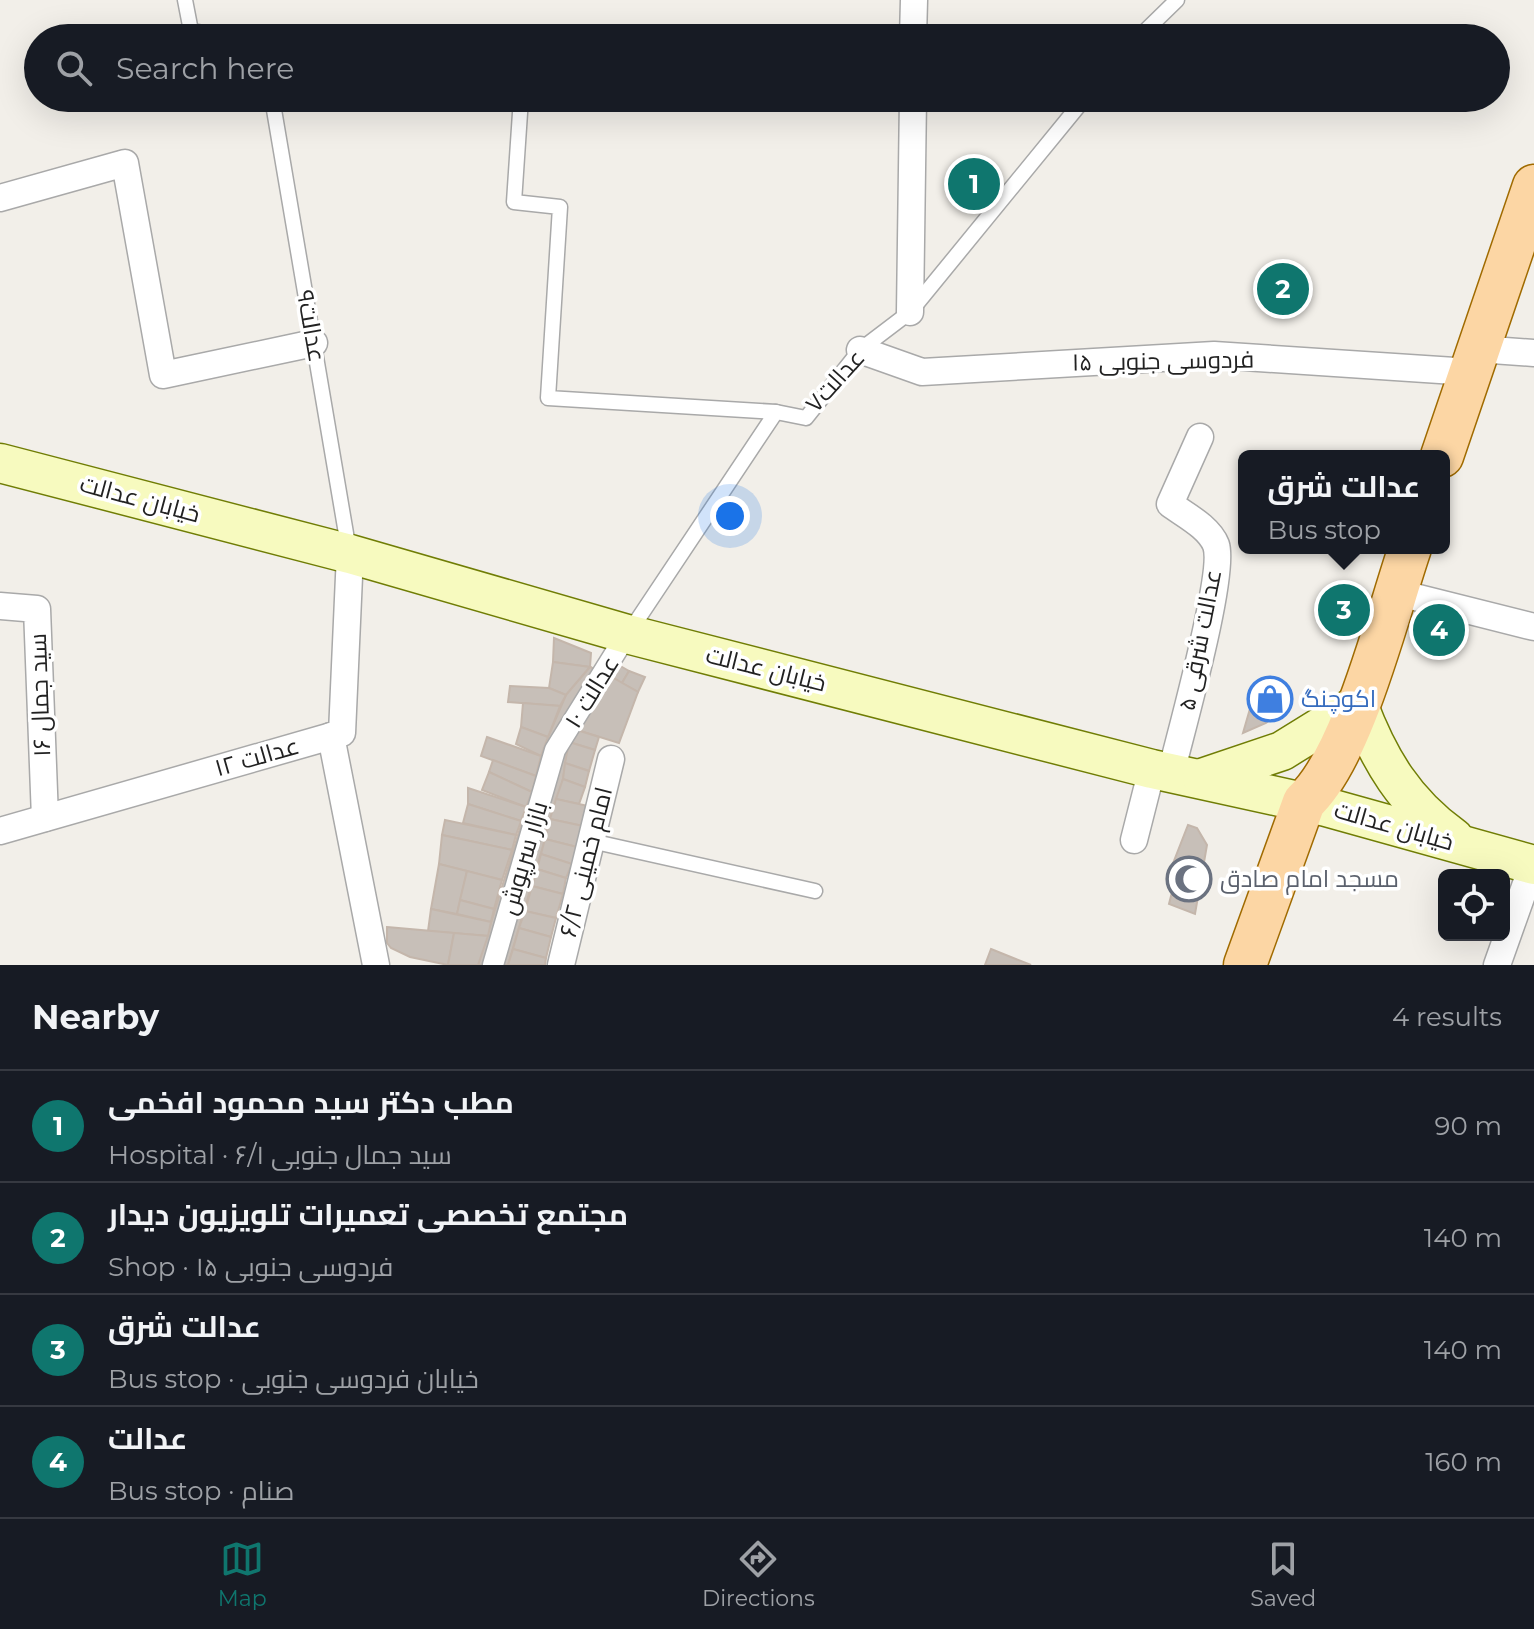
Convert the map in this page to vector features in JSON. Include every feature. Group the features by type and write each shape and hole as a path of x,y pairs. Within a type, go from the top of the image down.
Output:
{"main road":[{"path":"1444,450 1534,186"},
{"name":"خیابان عدالت","path":"0,463 350,554 627,634 1173,774 1317,798 1466,847 1534,863"},
{"path":"1245,965 1358,704 1408,554"},
{"path":"1173,774 1282,751 1358,704"},
{"path":"1358,704 1374,747 1398,786 1429,820 1466,847"},
{"path":"1275,965 1317,798"}],"street":[{"path":"913,24 914,0"},
{"path":"910,312 913,112"},
{"path":"0,198 125,163 163,375 314,343"},
{"name":"فردوسی جنوبی ۱۵","path":"860,350 922,372 1214,355 1474,360 1534,353"},
{"name":"عدالت شرقی ۵","path":"1173,774 1215,586 1217,545 1204,528 1170,504 1200,437"},
{"name":"عدالت ۱۲","path":"0,831 342,733 350,554"},
{"path":"1395,592 1534,627"},
{"name":"سید جمال ۱۶","path":"0,606 37,609 45,818"},
{"name":"عدالت ۱۰","path":"555,750 627,634"},
{"path":"331,736 376,965"},
{"name":"بازار سرپوش","path":"493,965 555,750"},
{"name":"امام خمینی ۶/۲","path":"561,965 611,759"},
{"path":"1134,840 1173,774"},
{"path":"1497,965 1534,863"}],"lane":[{"path":"185,0 190,24"},
{"path":"1152,24 1177,0"},
{"name":"عدالت۹","path":"274,112 350,554"},
{"path":"520,112 514,202 560,207 548,398 776,412"},
{"name":"عدالت۷","path":"627,634 776,412 806,418 860,350 910,312 1074,112"},
{"path":"591,841 815,891"}],"building":[{"path":"554,638 591,653 590,667 553,662"},
{"path":"553,662 590,667 566,695 549,688"},
{"path":"617,664 629,671 622,683 610,676"},
{"path":"590,667 610,676 569,742 563,779 508,965 478,965 548,737 566,695"},
{"path":"629,671 645,677 638,692 622,683"},
{"path":"610,676 638,692 619,743 577,730"},
{"name":"اکوچنگ","path":"1258,681 1290,690 1286,707 1266,723 1243,733"},
{"path":"510,686 549,688 566,695 560,706 508,702"},
{"path":"523,703 560,706 548,737 521,727"},
{"path":"521,727 548,737 541,756 516,744"},
{"path":"577,730 599,737 595,750 569,742"},
{"path":"487,737 541,756 536,776 481,756"},
{"path":"569,742 595,750 589,771 565,763"},
{"path":"493,760 536,776 532,792 489,772"},
{"path":"565,763 589,771 585,787 563,779"},
{"path":"489,772 532,792 526,807 482,790"},
{"path":"563,779 585,787 579,804 556,799"},
{"path":"468,788 526,807 521,821 468,804"},
{"path":"556,799 588,806 583,826 550,819"},
{"path":"468,804 521,821 516,835 463,823"},
{"path":"550,819 583,826 577,847 545,839"},
{"path":"445,820 516,835 512,850 442,835"},
{"name":"مسجد امام صادق","path":"1188,825 1197,828 1207,845 1195,914 1169,904 1178,869 1172,866"},
{"path":"442,835 512,850 502,880 439,864"},
{"path":"545,839 577,847 572,864 541,854"},
{"path":"541,854 572,864 566,878 537,869"},
{"path":"439,864 467,871 457,914 431,909"},
{"path":"537,869 566,878 563,894 532,886"},
{"path":"467,871 502,880 494,909 460,900"},
{"path":"532,886 563,894 556,918 525,911"},
{"path":"460,900 494,909 491,922 457,914"},
{"path":"431,909 491,922 488,936 428,931"},
{"path":"525,911 556,918 551,937 519,928"},
{"path":"387,927 454,933 448,965 410,957 391,948 387,943"},
{"path":"519,928 551,937 546,958 513,949"},
{"path":"454,933 488,936 478,965 448,965"},
{"path":"513,949 546,958 545,965 508,965"},
{"path":"991,949 1031,965 985,965"}],"place":[{"name":"مطب دکتر سید محمود افخمی","path":"974,184"},
{"name":"مجتمع تخصصی تعمیرات تلویزیون دیدار","path":"1283,289"},
{"name":"عدالت شرق","path":"1344,610"},
{"name":"عدالت","path":"1439,630"},
{"name":"اکوچنگ","path":"1270,699"},
{"name":"مسجد امام صادق","path":"1189,879"}]}
